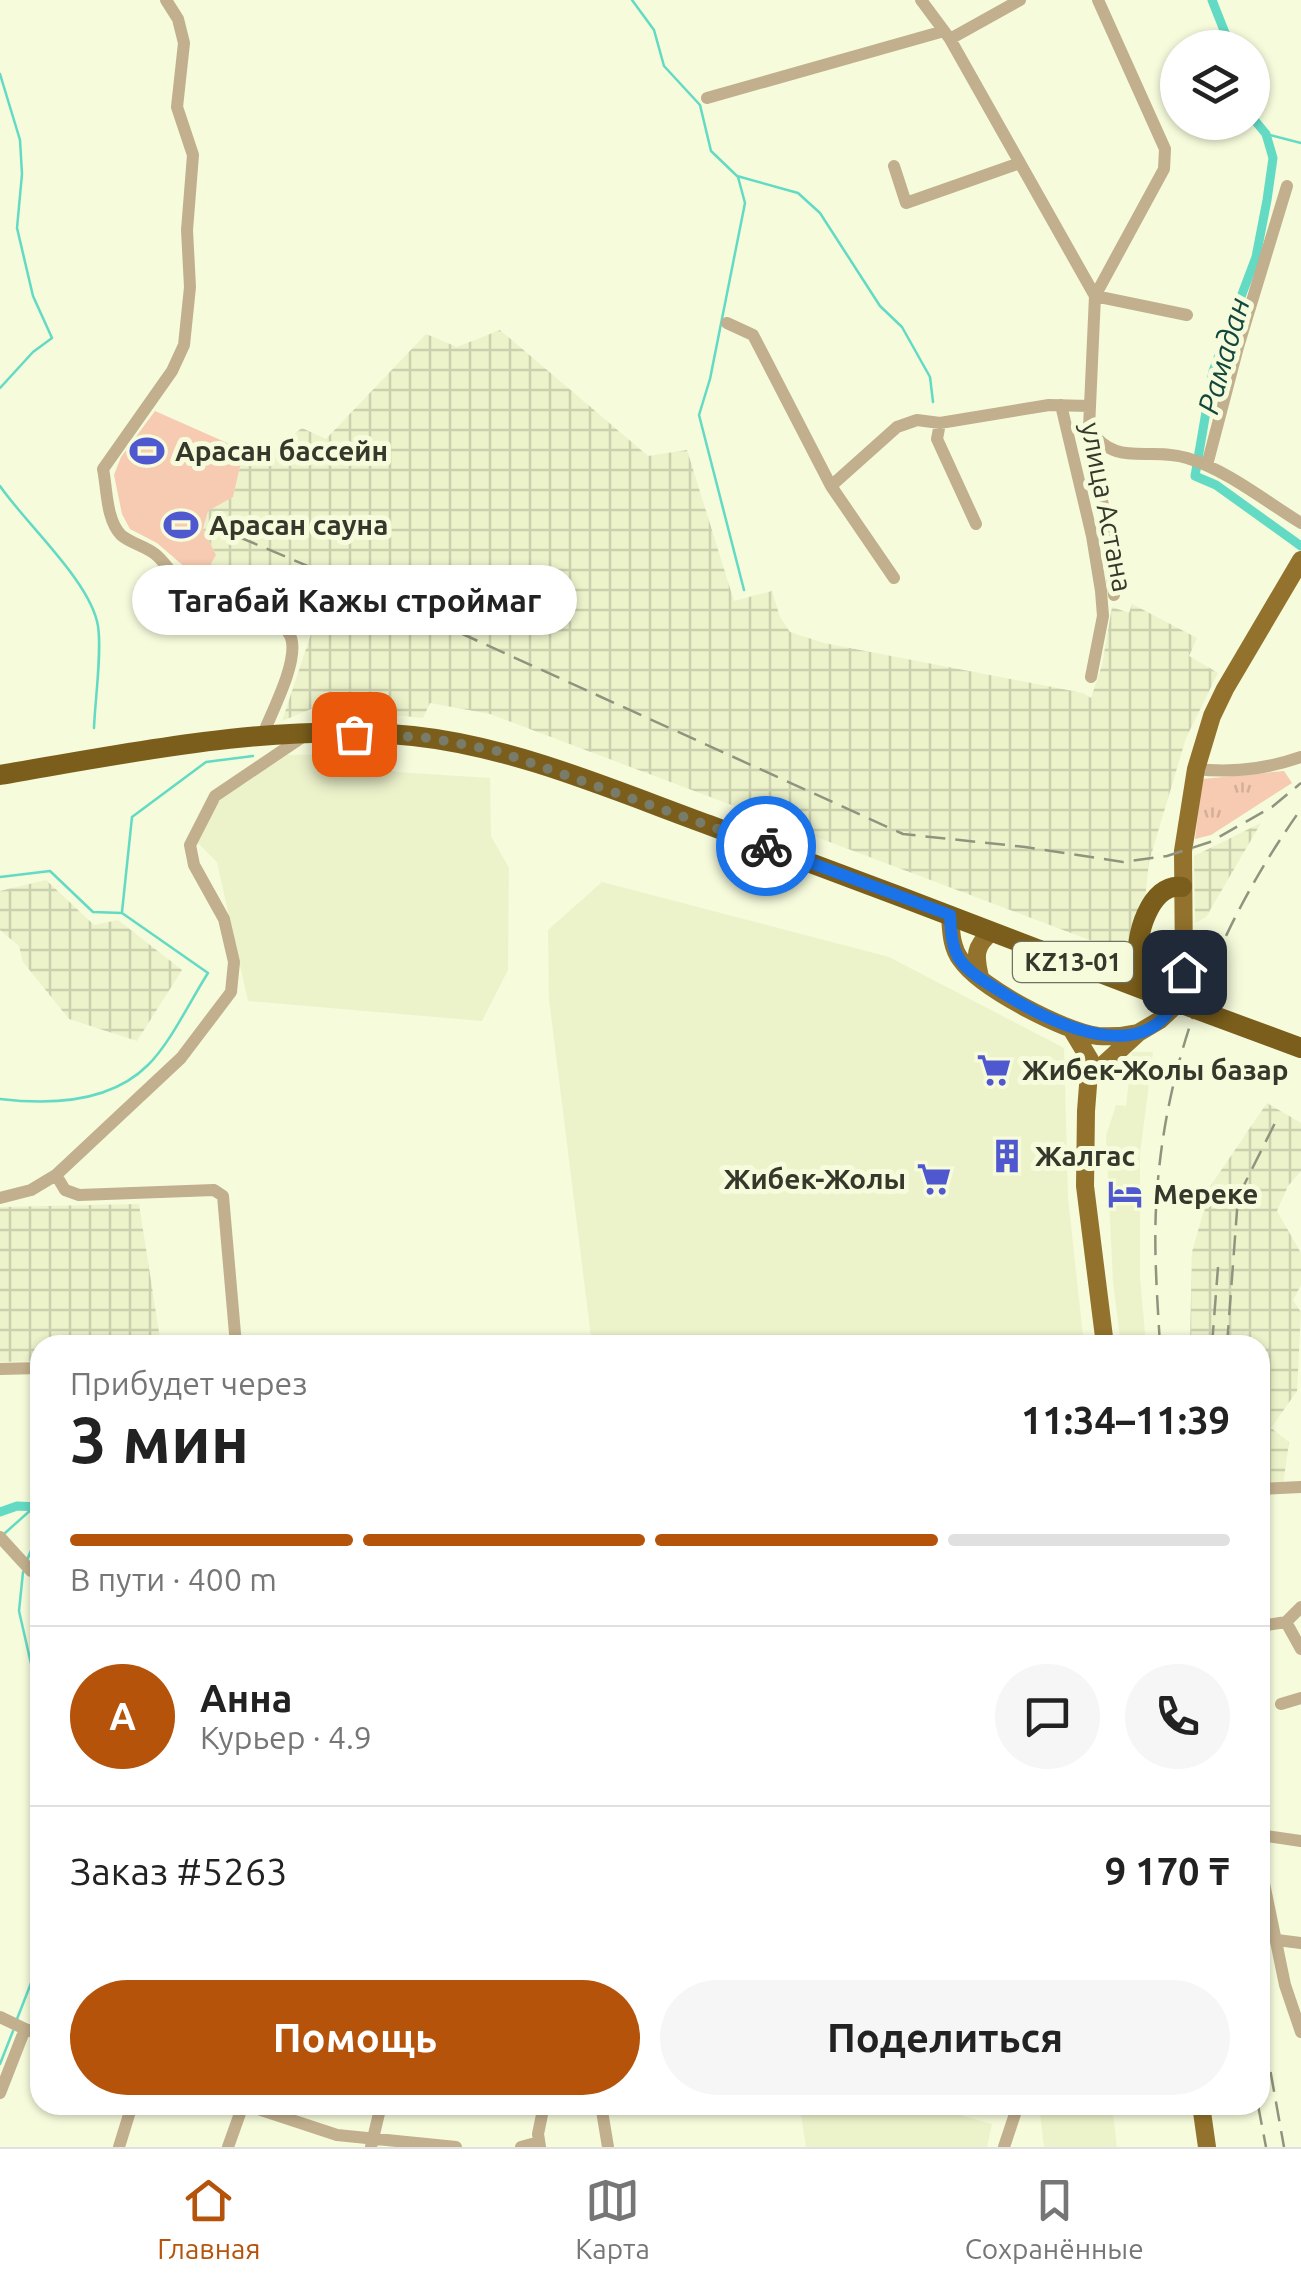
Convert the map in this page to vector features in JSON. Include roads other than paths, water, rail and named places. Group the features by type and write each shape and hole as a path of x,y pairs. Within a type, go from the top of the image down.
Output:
{"highway":[{"name":"KZ13-01","path":"0,775 262,737 409,736 497,751 674,812 1301,1048"},
{"path":"1154,994 1140,973 1137,960 1145,921 1164,889 1172,885 1182,887"}],"main road":[{"path":"1090,1077 1175,1006 1184,972 1183,851 1196,769 1225,689 1301,560"},
{"path":"950,915 957,955 980,977 1025,1008 1072,1030 1098,1036 1138,1033"},
{"path":"980,977 976,951 980,941 992,932"},
{"path":"1072,1030 1090,1060 1085,1186 1103,1335"},
{"path":"1202,2115 1207,2147"}],"street":[{"path":"166,0 178,19 184,43 177,107 194,155 187,230 190,287 184,345 172,372 103,469 112,519 121,535 156,554 178,579 204,594 266,615 285,627 293,640 290,662 262,737"},
{"path":"921,0 947,35 1095,296 1186,315"},
{"path":"707,98 947,35 1020,0"},
{"path":"1095,296 1164,169 1165,149 1098,0"},
{"path":"894,166 906,202 1020,163"},
{"path":"1207,465 1287,186"},
{"name":"улица Астана","path":"1095,296 1089,428 1100,446 1114,452 1182,456 1207,465 1301,524"},
{"path":"727,322 753,335 832,486 894,578"},
{"name":"улица Астана","path":"832,486 897,428 917,420 940,423 1060,405 1090,406"},
{"name":"улица Астана","path":"1060,405 1101,590 1102,616 1091,677"},
{"path":"940,423 937,439 976,524"},
{"name":"улица Астана","path":"1100,446 1093,464 1107,522 1114,595"},
{"path":"0,1198 31,1190 56,1175 182,1058 232,992 234,962 224,920 194,865 190,845 215,796 304,736"},
{"path":"1196,769 1219,772 1275,766 1301,757"},
{"path":"56,1175 66,1190 80,1196 214,1190 223,1196 235,1335"},
{"path":"0,1369 30,1368"},
{"path":"1270,1489 1301,1487"},
{"path":"0,1537 30,1570"},
{"path":"1270,1624 1286,1622 1301,1606"},
{"path":"1286,1622 1301,1649"},
{"path":"1281,1704 1301,1698"},
{"path":"1270,1836 1301,1841"},
{"path":"1270,1906 1285,1984 1301,2032"},
{"path":"1278,1940 1301,1943"},
{"path":"0,2017 30,2030"},
{"path":"0,2093 26,2029"},
{"path":"118,2147 129,2115"},
{"path":"228,2147 241,2115"},
{"path":"275,2115 337,2136 455,2147"},
{"path":"372,2142 379,2115"},
{"path":"521,2147 539,2144 542,2115"},
{"path":"603,2115 608,2147"},
{"path":"1004,2147 1013,2115"}],"waterway":[{"path":"632,0 654,30 664,66 700,105 711,151 737,176 798,193 820,213 880,306 902,327 930,377 933,402"},
{"name":"Рамадан","path":"1212,0 1224,30"},
{"path":"0,74 20,140 22,174 17,228 33,296 52,338 33,352 0,388"},
{"path":"1270,135 1301,143"},
{"name":"Рамадан","path":"1268,140 1273,158 1256,257 1213,371 1195,476 1216,485 1301,546"},
{"path":"738,177 745,203 710,379 699,415 744,590"},
{"path":"0,486 71,572 93,609 99,649 94,728"},
{"path":"122,912 132,817 206,762 253,756"},
{"path":"0,877 50,871 93,912 122,913 208,973 165,1045 133,1078 98,1094 78,1098 39,1102 0,1099"},
{"path":"0,1512 30,1507"},
{"path":"5,1533 30,1511"},
{"path":"27,1560 30,1553"},
{"path":"23,1572 19,1611 30,1659"},
{"path":"17,2019 30,1986"},
{"path":"0,2064 13,2031"}],"railway":[{"path":"239,537 381,597 903,834 1123,862 1167,856 1210,842 1272,807 1301,783"},
{"path":"1159,1335 1156,1211 1172,1089 1202,991 1222,943 1272,852 1301,809"},
{"path":"1228,1335 1238,1197 1277,1119"},
{"path":"1213,1335 1218,1267"},
{"path":"1270,2069 1284,2147"},
{"path":"1260,2115 1266,2147"}],"place":[{"name":"Арасан бассейн","path":"147,451"},
{"name":"Арасан сауна","path":"181,525"},
{"name":"Тагабай Кажы строймаг","path":"354,734"},
{"name":"Жибек-Жолы базар","path":"994,1070"},
{"name":"Жалгас","path":"1007,1156"},
{"name":"Жибек-Жолы","path":"934,1179"},
{"name":"Мереке","path":"1125,1194"}]}
